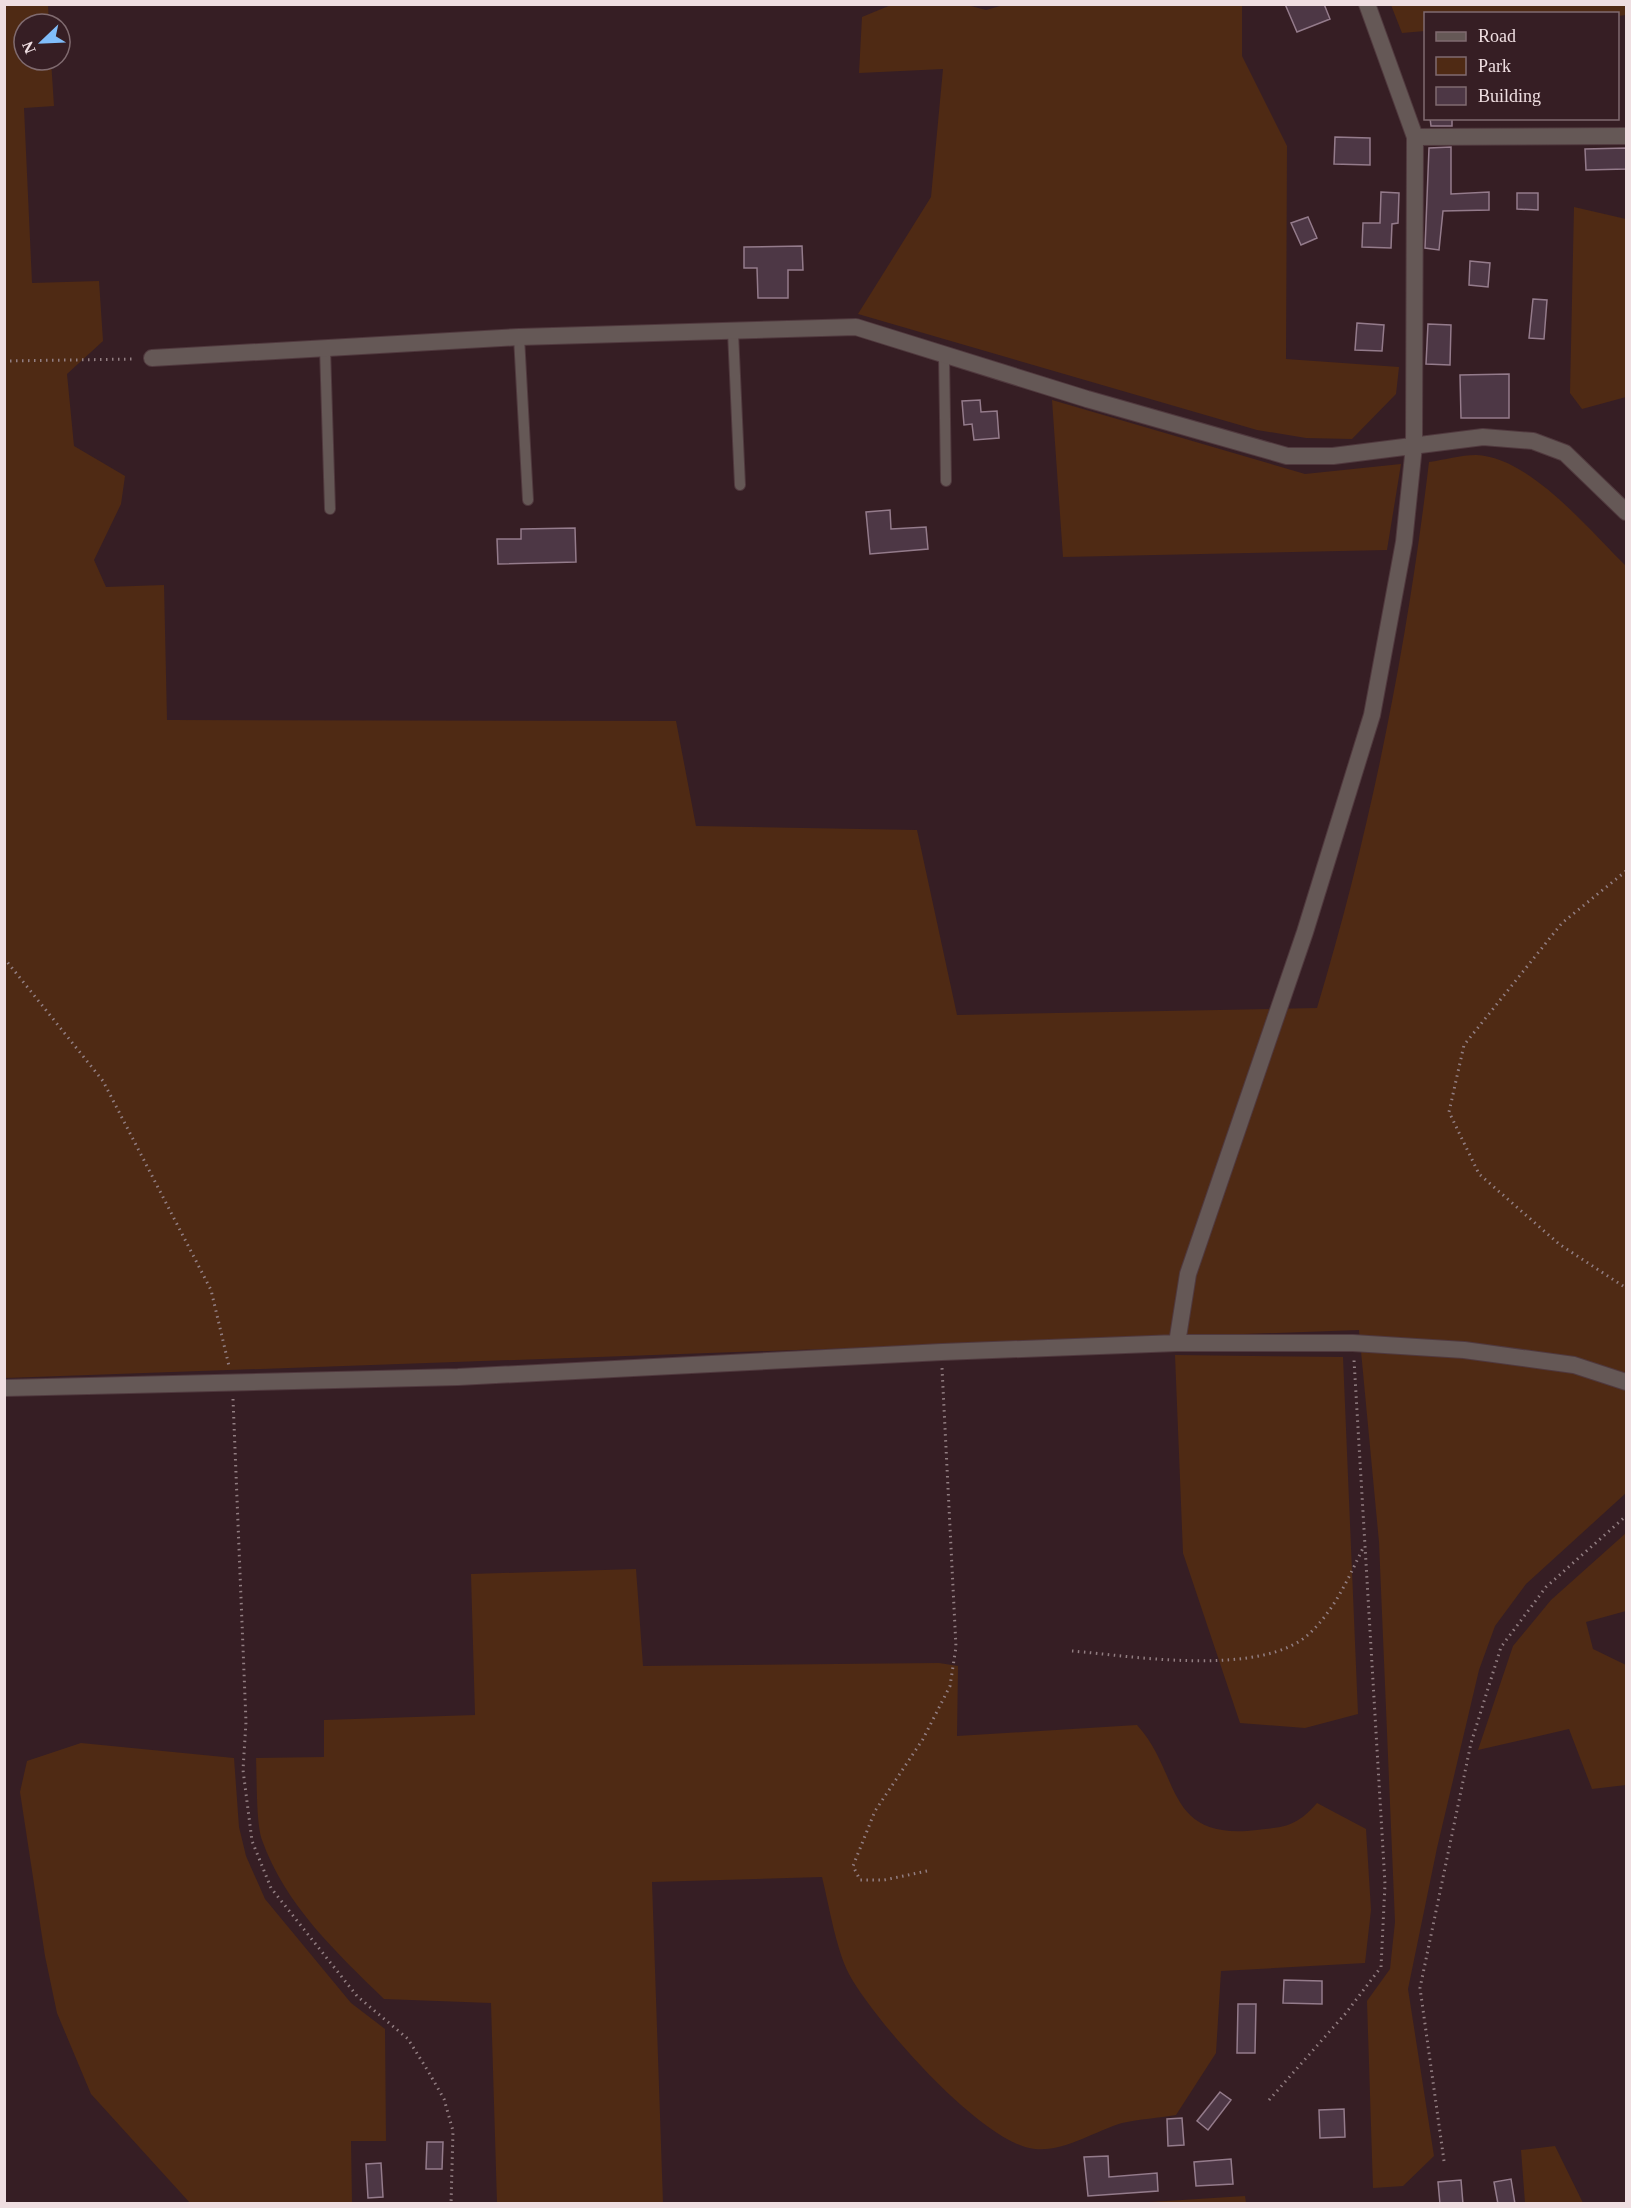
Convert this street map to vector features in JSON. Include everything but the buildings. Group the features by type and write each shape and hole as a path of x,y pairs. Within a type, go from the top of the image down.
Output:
{"street":[{"path":"1177,1343 1188,1274 1305,932 1372,715 1404,542 1414,446 1415,137 1368,4"},
{"path":"1415,137 1626,136"},
{"path":"152,358 519,337 856,327 1287,456 1333,456 1483,437 1533,441 1564,453 1626,512"},
{"path":"4,1388 458,1377 942,1352 1177,1343 1353,1343 1464,1350 1574,1365 1626,1382"}],"lane":[{"path":"733,332 740,485"},
{"path":"519,337 528,500"},
{"path":"325,348 330,509"},
{"path":"944,355 946,481"}],"path":[{"path":"4,362 152,358"},
{"path":"1626,871 1563,923 1464,1045 1449,1112 1479,1174 1558,1244 1626,1288"},
{"path":"4,958 103,1081 211,1290 233,1382 246,1722 243,1770 252,1841 271,1888 357,1996 408,2039 439,2089 453,2131 451,2204"},
{"path":"1269,2100 1346,2013 1381,1967 1385,1884 1353,1343"},
{"path":"927,1871 884,1880 860,1880 853,1866 875,1811 923,1739 950,1686 956,1647 942,1352"},
{"path":"1444,2162 1420,1988 1471,1743 1501,1647 1546,1587 1626,1516"},
{"path":"1072,1651 1196,1661 1252,1659 1282,1649 1308,1635 1334,1605 1364,1546"}],"green space":[{"path":"1007,4 1242,5 1242,56 1287,146 1286,359 1399,367 1396,394 1352,439 1306,438 1257,430 858,314 931,197 943,69 859,73 862,17 891,5 967,5 986,10"},
{"path":"1626,4 1626,15 1619,16 1619,12 1424,12 1424,31 1402,33 1391,5"},
{"path":"4,5 48,5 48,12 12,12 12,72 52,72 54,106 24,108 32,283 99,281 103,341 67,374 74,446 125,476 121,504 94,560 106,587 164,585 167,720 676,721 696,826 917,830 957,1015 1317,1008 1354,873 1385,737 1410,600 1429,462 1476,455 1496,459 1517,468 1557,497 1626,566 1626,1493 1526,1584 1495,1626 1479,1670 1437,1848 1408,1989 1434,2156 1403,2186 1373,2188 1367,2001 1390,1969 1395,1922 1379,1542 1359,1330 5,1378"},
{"path":"1574,207 1626,219 1626,397 1582,409 1570,393"},
{"path":"1052,400 1305,474 1401,464 1387,550 1063,557"},
{"path":"1175,1355 1343,1357 1358,1714 1305,1728 1240,1723 1183,1553"},
{"path":"1626,1533 1626,1611 1586,1622 1593,1649 1626,1665 1626,1785 1592,1789 1569,1729 1478,1750 1513,1646 1551,1600"},
{"path":"636,1569 643,1666 939,1663 958,1666 957,1736 1137,1725 1151,1744 1179,1800 1190,1815 1205,1825 1227,1831 1276,1828 1297,1821 1317,1803 1366,1829 1371,1910 1365,1963 1221,1971 1216,2053 1176,2115 1122,2123 1068,2144 1035,2149 1013,2142 987,2126 960,2104 932,2077 881,2020 844,1964 822,1877 652,1882 663,2203 497,2203 491,2003 384,1999 348,1964 298,1907 272,1864 260,1832 256,1758 324,1757 324,1720 475,1715 471,1574"},
{"path":"81,1743 234,1758 239,1827 246,1856 265,1899 351,2003 385,2029 386,2141 351,2141 352,2203 190,2203 91,2094 57,2013 45,1956 20,1792 27,1761"},
{"path":"1555,2146 1583,2203 1525,2203 1521,2150"},
{"path":"1245,2196 1246,2203 1135,2203"}]}
